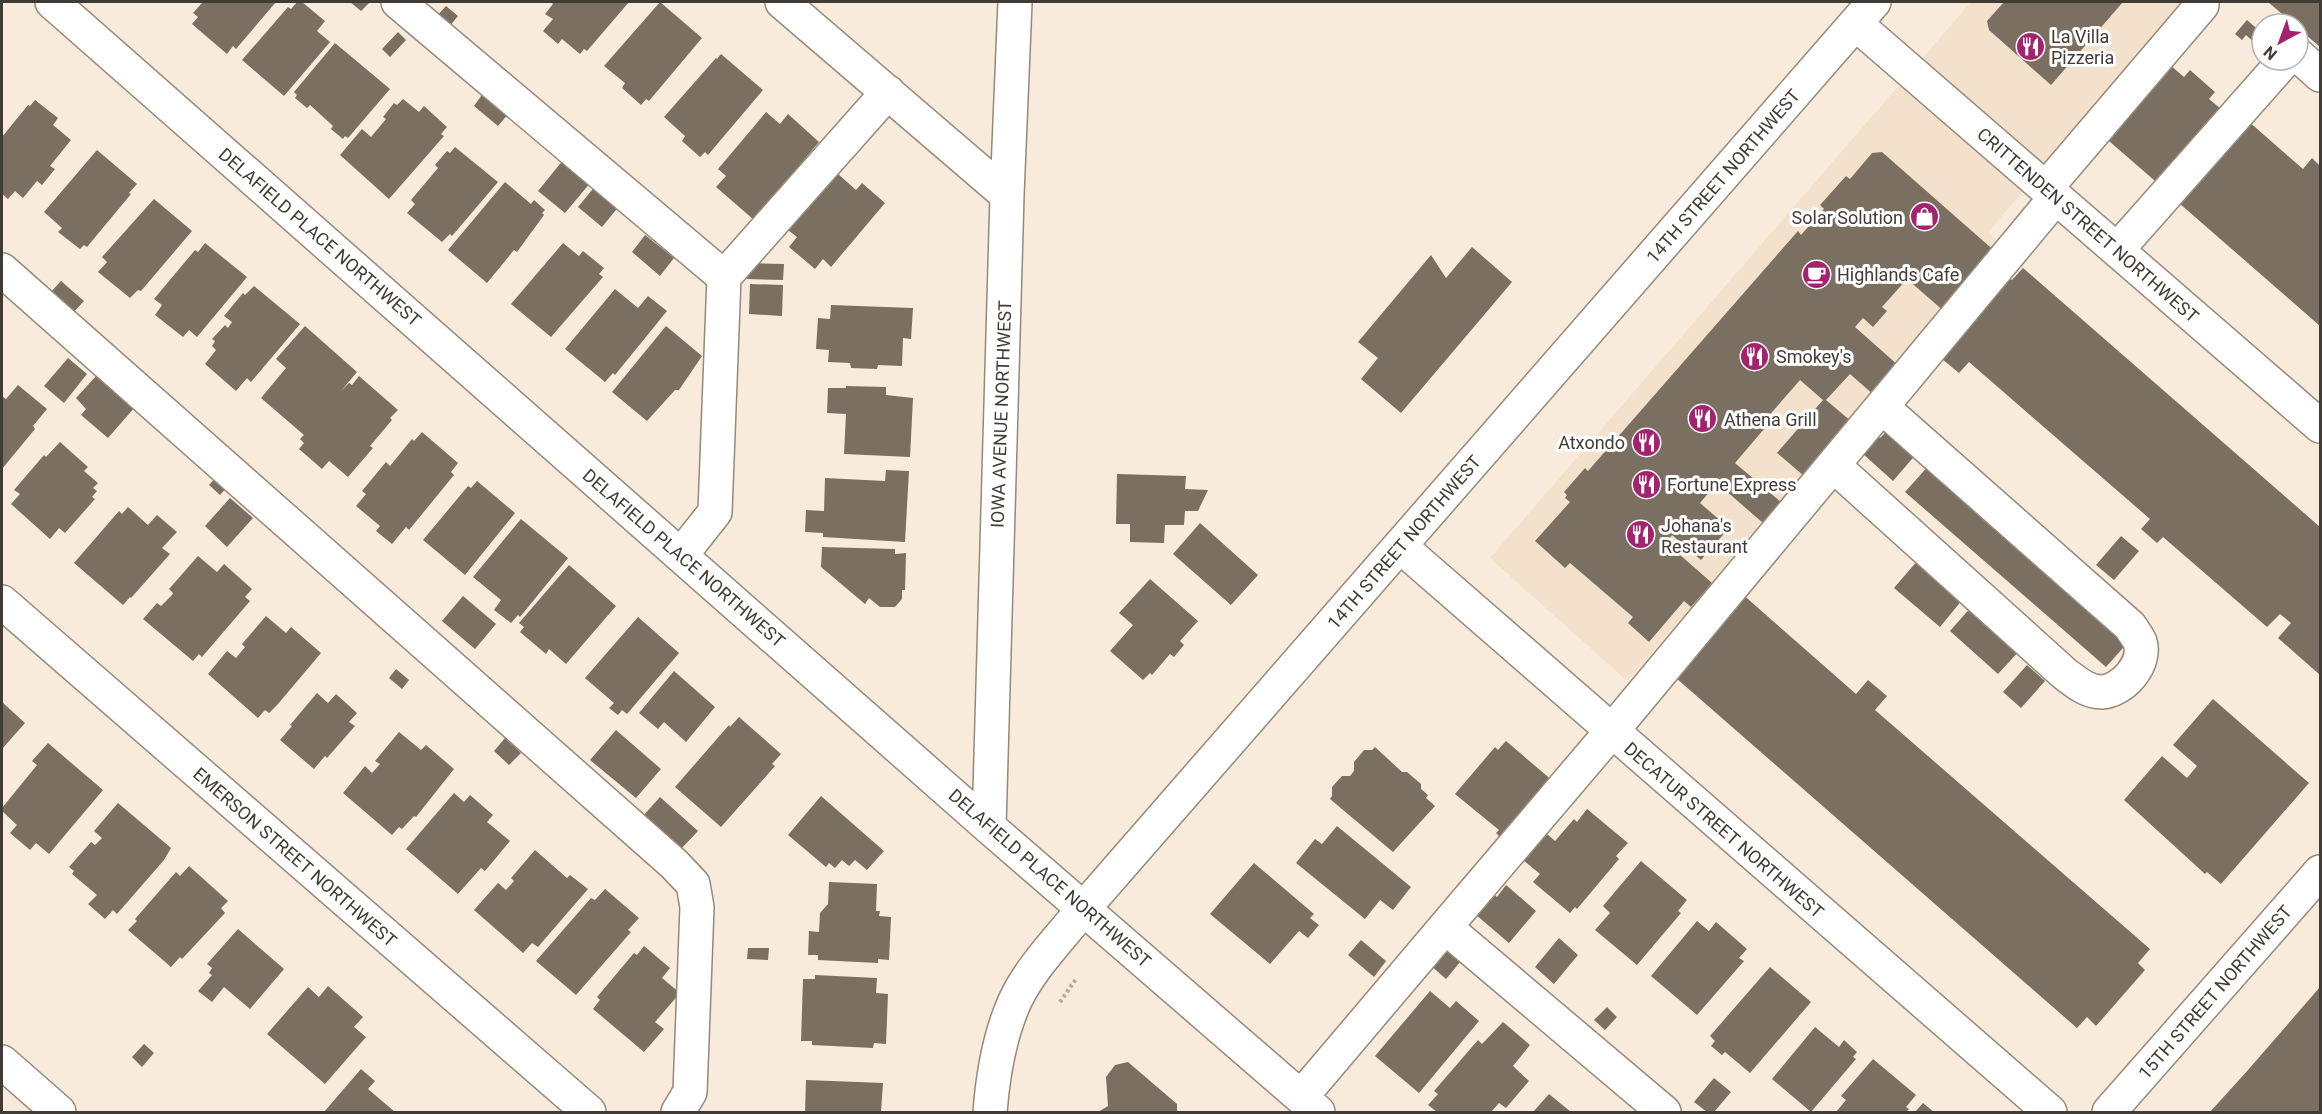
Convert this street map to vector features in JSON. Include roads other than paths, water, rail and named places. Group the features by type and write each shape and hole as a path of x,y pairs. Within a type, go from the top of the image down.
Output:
{"street":[{"name":"DELAFIELD PLACE NORTHWEST","path":"52,2 989,827 1309,1105"},
{"path":"398,2 724,277"},
{"path":"782,2 1007,195"},
{"name":"IOWA AVENUE NORTHWEST","path":"989,827 1007,195 1015,2"},
{"path":"1309,1105 1445,927 1882,407 2202,5"},
{"name":"CRITTENDEN STREET NORTHWEST","path":"1865,13 2051,193 2320,426"},
{"name":"14TH STREET NORTHWEST","path":"990,1113 993,1080 1001,1039 1016,999 1040,963 1084,908 1865,13"},
{"path":"2117,250 2274,72"},
{"path":"681,555 715,512 724,277 888,92"},
{"path":"2,270 674,864 693,884 697,907 690,1092 678,1113"},
{"path":"1833,465 2065,674 2084,688 2102,692 2118,687 2132,674 2141,657 2140,643 2130,626 1882,407"},
{"name":"DECATUR STREET NORTHWEST","path":"1400,546 2050,1113"},
{"name":"EMERSON STREET NORTHWEST","path":"2,602 589,1113"},
{"name":"15TH STREET NORTHWEST","path":"2109,1113 2320,872"},
{"path":"1445,927 1664,1113"},
{"path":"2,1062 59,1113"}],"place":[{"name":"La Villa Pizzeria","path":"2030,46"},
{"name":"Solar Solution","path":"1924,217"},
{"name":"Highlands Cafe","path":"1816,274"},
{"name":"Smokey's","path":"1755,356"},
{"name":"Athena Grill","path":"1703,419"},
{"name":"Atxondo","path":"1646,442"},
{"name":"Fortune Express","path":"1646,484"},
{"name":"Johana's Restaurant","path":"1640,535"}]}
